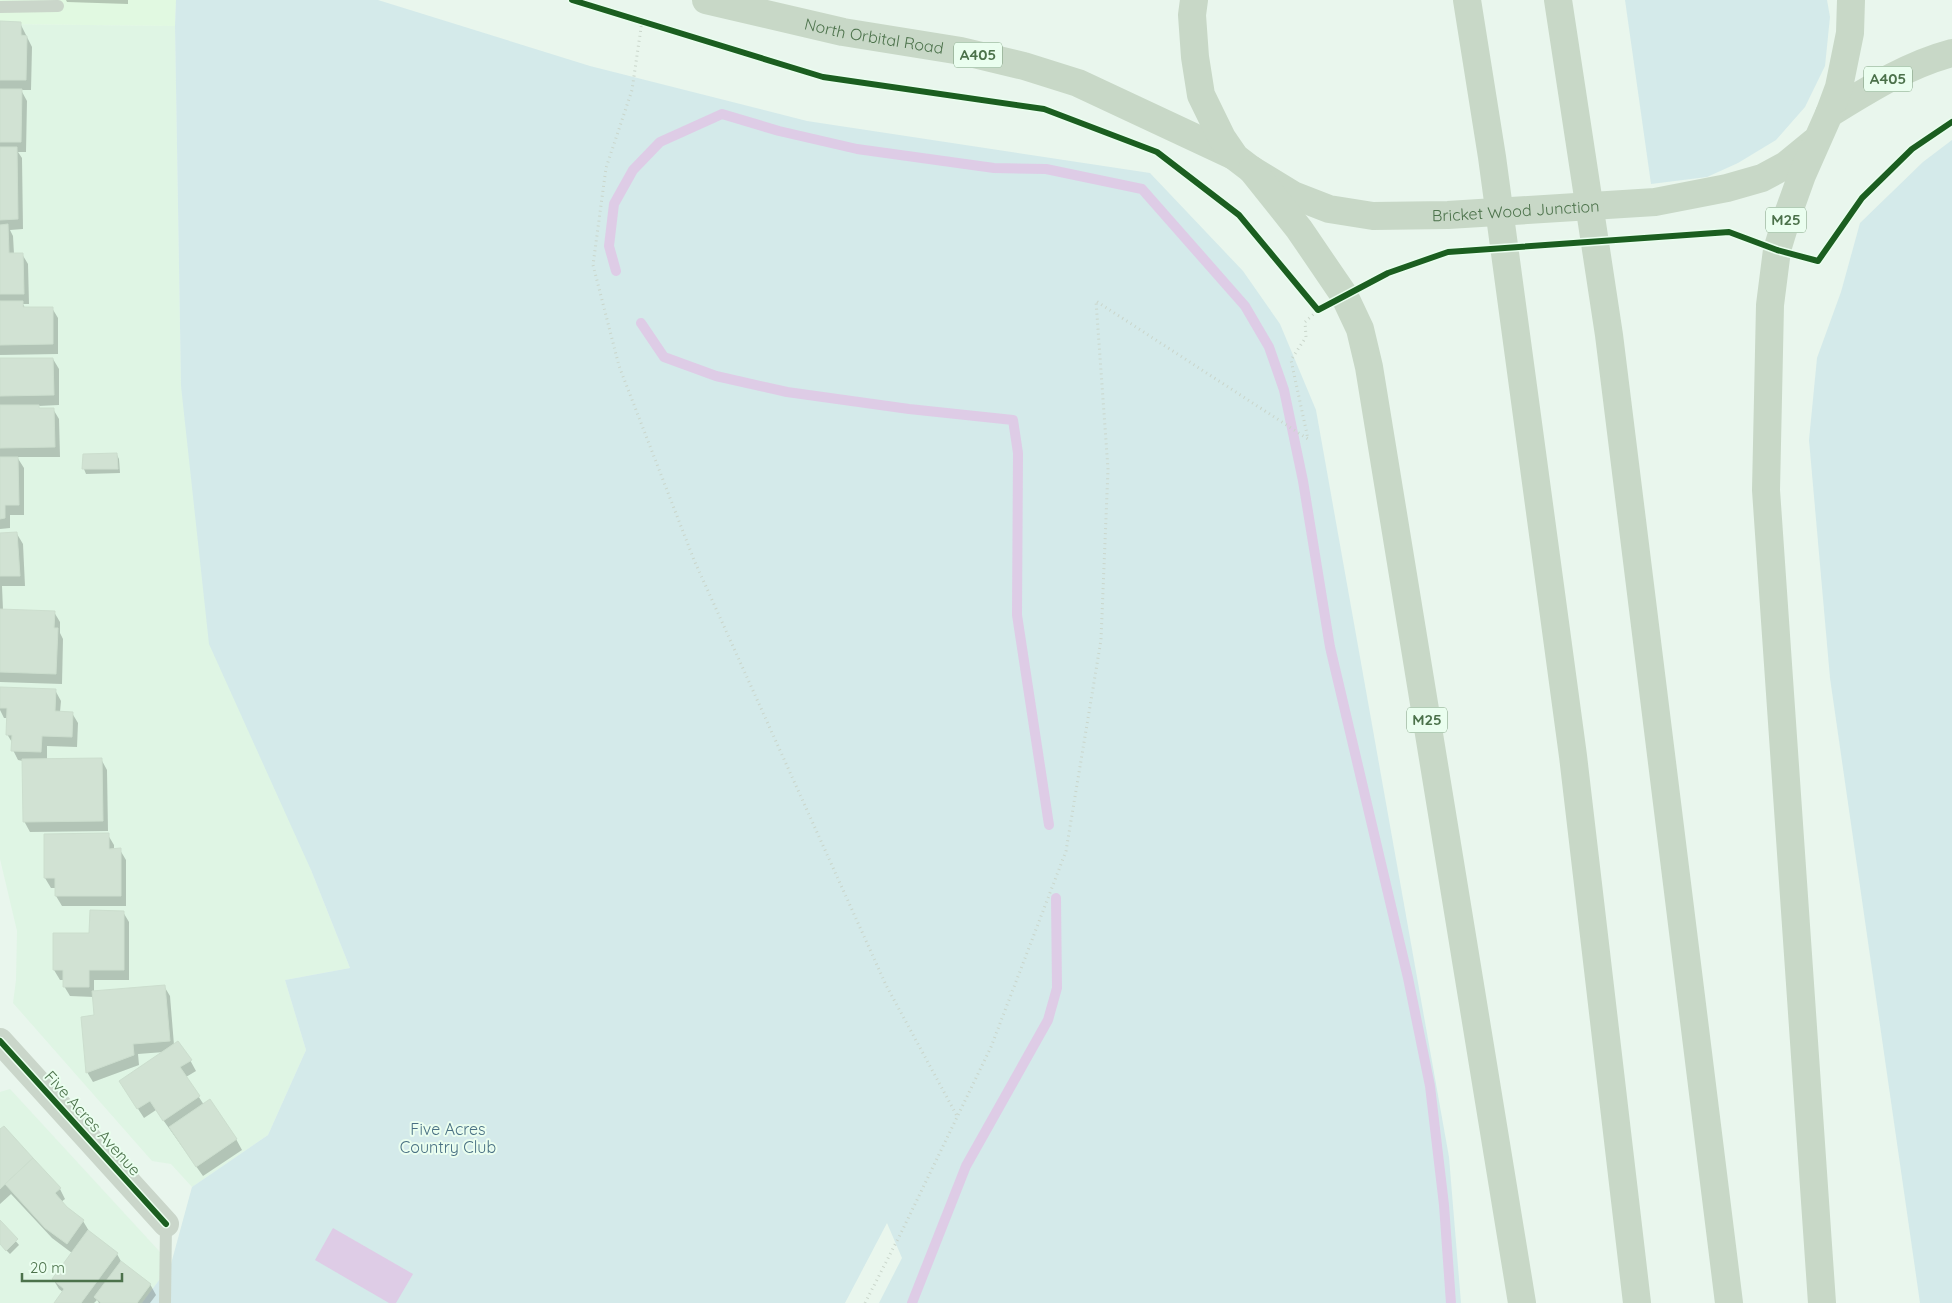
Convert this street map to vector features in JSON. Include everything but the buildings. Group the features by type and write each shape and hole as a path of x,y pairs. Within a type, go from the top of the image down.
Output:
{"highway":[{"name":"North Orbital Road","path":"706,0 843,32 961,51 1024,66 1078,83 1244,163"},
{"name":"Bricket Wood Junction","path":"1194,0 1192,15 1201,95 1222,138 1244,163 1293,195 1329,209 1374,216 1448,215 1655,202 1726,188 1762,178 1786,165 1818,139 1839,86 1850,33 1851,0"},
{"path":"1466,0 1492,157 1573,756 1637,1303"},
{"path":"1558,0 1609,335 1729,1303"},
{"name":"A405","path":"1829,114 1880,83 1930,59 1952,53"},
{"name":"M25","path":"1818,139 1802,175 1777,250 1770,305 1766,490 1822,1303"},
{"name":"M25","path":"1244,163 1299,229 1344,295 1360,329 1369,367 1522,1303"}],"street":[{"name":"Five Acres Avenue","path":"0,1041 166,1224"}],"lane":[{"path":"0,7 58,6"},
{"path":"164,1303 166,1224"}],"path":[{"path":"633,19 651,24"},
{"path":"642,21 632,90 606,168 593,265 619,366 702,578 886,985 957,1116"},
{"path":"864,1303 901,1233 991,1046 1066,851 1101,640 1108,469 1096,301 1308,439 1291,360 1306,337 1306,322 1318,310 1344,295"},
{"path":"1312,302 1318,310"}],"shaded area":[{"path":"0,0 176,0 175,26 0,24"},
{"path":"0,24 175,26 181,386 311,870 350,968 285,980 306,1050 268,1135 192,1187 171,1164 152,1161 13,1003 16,980 17,931 0,859"},
{"path":"10,1089 171,1264 142,1303 0,1303 0,1092"},
{"path":"333,1228 413,1274 396,1303 389,1303 315,1260"}],"green space":[{"name":"Five Acres Country Club","path":"176,0 378,0 590,66 807,121 1150,173 1243,271 1280,324 1316,410 1449,1157 1461,1303 879,1303 902,1258 887,1223 845,1303 142,1303 171,1264 192,1187 268,1135 306,1050 285,980 350,968 311,870 209,644 181,386"},
{"path":"1625,0 1827,0 1830,17 1825,66 1805,107 1776,140 1738,163 1707,177 1651,184"},
{"path":"1952,140 1952,1303 1920,1303 1830,678 1809,440 1817,358 1841,292 1860,223 1923,162"}],"waterway":[{"path":"616,271 609,246 614,204 633,170 660,142 722,114 779,131 857,149 994,168 1046,169 1142,189 1245,306 1269,347 1284,390 1303,481 1330,647 1408,978 1430,1086 1444,1205 1451,1303"},
{"path":"641,323 664,357 716,376 787,392 909,409 1013,420 1018,453 1017,615 1049,825"},
{"path":"912,1303 966,1166 1048,1020 1057,988 1056,898"}],"cycle path":[{"path":"572,0 823,77 1044,109 1157,152 1239,215 1318,310 1388,273 1448,252 1729,232 1777,250 1818,261 1862,198 1912,149 1952,122"},
{"path":"0,1041 166,1224"}]}
